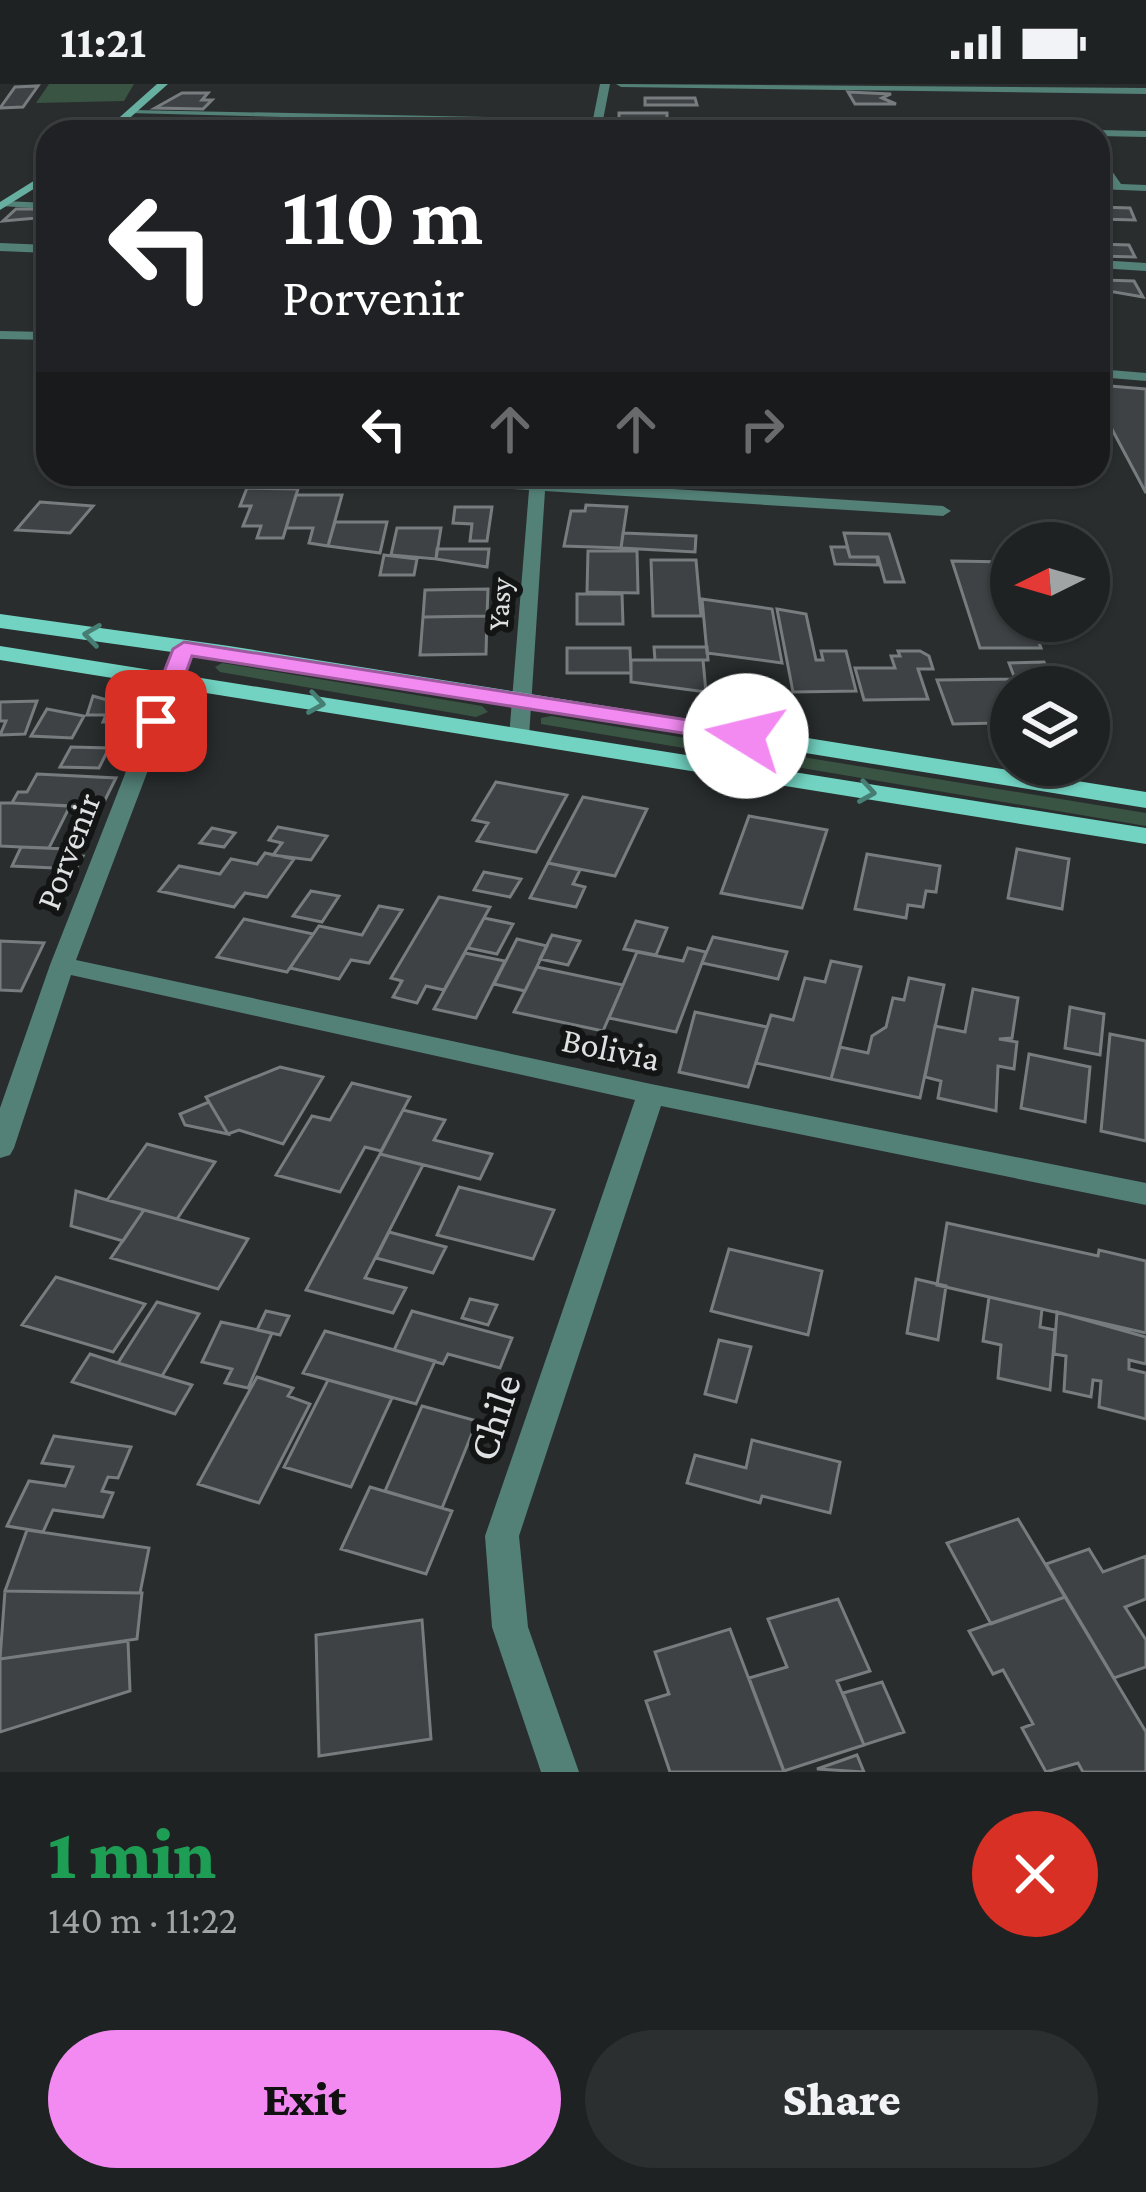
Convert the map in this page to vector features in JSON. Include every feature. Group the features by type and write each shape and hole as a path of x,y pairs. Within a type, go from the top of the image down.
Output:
{"main road":[{"path":"124,120 163,84"},
{"path":"3,206 36,183"},
{"path":"0,622 1146,800"},
{"path":"0,653 1146,836"}],"street":[{"path":"599,120 605,84"},
{"path":"621,84 1146,92"},
{"path":"133,113 336,120"},
{"path":"1110,133 1146,134"},
{"path":"1110,175 1117,187"},
{"path":"1110,187 1146,188"},
{"path":"3,206 36,206"},
{"path":"0,248 36,249"},
{"path":"1110,265 1146,267"},
{"path":"0,335 36,336"},
{"path":"1110,374 1146,377"},
{"name":"Yasy","path":"519,737 537,486"},
{"path":"605,486 943,511"},
{"name":"Porvenir","path":"0,1148 62,965 184,649"},
{"name":"Bolivia","path":"62,965 651,1094 1146,1194"},
{"name":"Chile","path":"560,1772 510,1627 502,1536 651,1094"}],"green space":[{"path":"49,84 134,84 124,101 36,103"},
{"path":"222,663 482,706 488,712 476,717 220,672 215,667"},
{"path":"541,718 1146,813 1146,826 541,724"}],"building":[{"path":"38,86 23,107 0,108 15,87"},
{"path":"848,92 891,94 882,98 896,104 855,104"},
{"path":"182,93 208,93 202,100 212,100 203,109 155,108"},
{"path":"645,98 695,98 697,105 645,105"},
{"path":"619,113 667,113 667,120 619,120"},
{"path":"1110,207 1130,208 1135,220 1110,219"},
{"path":"16,209 36,209 36,218 3,221"},
{"path":"1110,244 1129,245 1135,257 1110,256"},
{"path":"1110,280 1134,281 1143,297 1110,291"},
{"path":"1110,386 1146,389 1146,493 1110,426"},
{"path":"247,488 298,489 283,538 257,538 261,526 243,526 251,506 240,506"},
{"path":"296,495 342,495 328,546 309,543 313,528 286,528"},
{"path":"40,502 93,506 70,533 16,530"},
{"path":"586,505 627,507 621,548 564,546 571,511 585,511"},
{"path":"455,507 492,507 487,541 470,541 472,524 453,523"},
{"path":"335,522 387,522 380,553 328,546"},
{"path":"397,528 441,528 436,559 391,555"},
{"path":"623,533 696,536 695,552 621,548"},
{"path":"844,533 889,534 904,582 885,582 878,557 850,557"},
{"path":"831,547 847,547 850,557 877,557 878,565 835,564"},
{"path":"437,549 489,549 487,567 436,559"},
{"path":"588,551 637,551 638,593 587,592"},
{"path":"384,555 417,559 414,575 380,575"},
{"path":"651,560 696,560 701,616 653,616"},
{"path":"952,561 990,562 990,642 1039,642 1041,648 980,648"},
{"path":"488,589 487,616 423,617 425,590"},
{"path":"577,594 622,594 623,624 577,624"},
{"path":"702,599 772,609 782,663 707,653"},
{"path":"777,609 806,614 816,660 823,660 821,651 846,651 856,691 793,692"},
{"path":"487,616 486,654 420,655 423,617"},
{"path":"654,647 707,647 708,660 655,660"},
{"path":"567,648 630,648 631,673 567,673"},
{"path":"898,651 929,656 933,669 918,669 928,699 864,700 855,668 895,668 891,656 900,656"},
{"path":"631,660 703,660 706,692 631,682"},
{"path":"1044,662 1046,666 1010,666"},
{"path":"990,679 990,723 953,724 937,680"},
{"path":"93,696 139,709 135,722 103,722 106,715 87,715"},
{"path":"37,701 25,734 0,735 6,721 0,721 0,702"},
{"path":"47,709 84,716 72,738 31,736"},
{"path":"71,747 109,748 99,768 60,767"},
{"path":"37,774 116,778 101,808 12,803 18,792 27,792"},
{"path":"496,782 567,795 536,852 477,841 488,823 473,820"},
{"path":"583,797 647,809 615,876 548,863"},
{"path":"0,803 70,806 49,848 21,847 0,846"},
{"path":"749,816 827,830 802,908 721,893"},
{"path":"278,827 327,836 311,860 273,855 282,843 269,840"},
{"path":"212,828 235,833 224,847 200,843"},
{"path":"21,847 66,849 64,855 83,856 76,869 12,866"},
{"path":"1017,849 1069,859 1062,909 1008,898"},
{"path":"265,853 294,859 267,897 245,893 234,907 159,891 179,866 220,874 231,859 257,864"},
{"path":"867,854 940,866 936,892 926,891 923,907 908,905 906,918 855,909"},
{"path":"548,863 580,870 573,884 585,887 576,907 530,898"},
{"path":"484,872 521,879 510,897 474,890"},
{"path":"311,891 339,896 322,922 293,916"},
{"path":"439,897 490,907 444,990 426,986 417,1003 393,997 402,981 391,978"},
{"path":"379,906 402,910 369,963 351,960 339,979 290,968 319,926 362,935"},
{"path":"484,918 513,924 497,954 468,948"},
{"path":"244,919 313,934 287,972 217,957"},
{"path":"636,921 667,928 656,955 624,949"},
{"path":"552,935 580,941 568,965 540,959"},
{"path":"713,937 787,952 778,979 702,963"},
{"path":"517,939 547,946 525,991 494,984"},
{"path":"0,941 44,943 21,991 0,990"},
{"path":"688,948 706,952 676,1032 609,1018 637,952 683,961"},
{"path":"465,953 505,961 476,1018 434,1009"},
{"path":"831,961 861,967 831,1079 756,1063 771,1015 793,1020 805,978 825,982"},
{"path":"537,967 623,985 603,1031 514,1012"},
{"path":"909,978 944,985 920,1098 831,1079 840,1047 868,1053 872,1036 886,1027 893,998 904,1000"},
{"path":"973,989 1018,998 1012,1038 999,1039 1017,1042 1014,1069 998,1066 996,1111 938,1098 941,1081 925,1077 935,1026 965,1032"},
{"path":"1070,1007 1104,1014 1100,1055 1065,1048"},
{"path":"695,1012 767,1027 748,1087 679,1072"},
{"path":"1110,1034 1146,1041 1146,1141 1101,1131"},
{"path":"1029,1054 1090,1067 1085,1122 1021,1108"},
{"path":"280,1067 323,1077 283,1144 239,1130 228,1134 206,1097"},
{"path":"352,1083 410,1097 381,1151 365,1147 340,1192 276,1175 312,1116 330,1120"},
{"path":"209,1102 228,1134 185,1125 180,1114"},
{"path":"403,1110 445,1120 434,1140 492,1154 480,1179 380,1154"},
{"path":"147,1144 215,1162 177,1219 107,1200"},
{"path":"380,1154 423,1165 365,1278 406,1288 393,1313 306,1290"},
{"path":"459,1187 554,1210 533,1259 437,1235"},
{"path":"76,1191 144,1210 123,1241 71,1226"},
{"path":"144,1210 248,1239 218,1289 111,1258"},
{"path":"947,1223 1098,1256 1099,1250 1146,1261 1146,1333 937,1285"},
{"path":"389,1232 446,1247 433,1273 376,1258"},
{"path":"729,1249 822,1271 808,1335 711,1311"},
{"path":"56,1277 145,1304 113,1352 22,1325"},
{"path":"916,1279 946,1286 938,1340 907,1333"},
{"path":"989,1297 1042,1309 1040,1327 1055,1330 1050,1390 998,1378 1001,1345 983,1341"},
{"path":"470,1299 497,1305 488,1325 462,1318"},
{"path":"157,1302 199,1314 162,1376 118,1363"},
{"path":"266,1311 289,1316 280,1335 257,1330"},
{"path":"412,1311 512,1338 500,1368 448,1354 443,1364 394,1350"},
{"path":"1057,1312 1146,1337 1146,1364 1129,1360 1129,1369 1146,1373 1146,1419 1099,1407 1101,1381 1093,1380 1091,1397 1064,1391 1066,1356 1054,1354"},
{"path":"221,1322 272,1333 248,1388 225,1383 232,1369 202,1362"},
{"path":"325,1331 435,1361 416,1404 303,1373"},
{"path":"719,1340 751,1347 736,1402 705,1394"},
{"path":"90,1354 192,1385 175,1414 72,1382"},
{"path":"257,1377 293,1388 288,1396 310,1404 259,1503 198,1484"},
{"path":"328,1380 392,1398 351,1487 284,1467"},
{"path":"422,1406 477,1421 442,1508 385,1491"},
{"path":"54,1436 131,1447 118,1478 108,1477 102,1491 113,1493 103,1517 53,1510 43,1532 7,1526 29,1481 65,1486 73,1467 42,1463"},
{"path":"752,1440 840,1462 830,1513 762,1496 760,1503 687,1483 695,1455 746,1468"},
{"path":"370,1487 452,1511 426,1574 341,1549"},
{"path":"1018,1519 1065,1597 991,1624 947,1543"},
{"path":"27,1530 149,1548 140,1593 5,1591"},
{"path":"1089,1549 1103,1572 1146,1556 1146,1599 1125,1607 1146,1640 1146,1667 1114,1678 1046,1564"},
{"path":"5,1591 142,1593 137,1639 0,1659"},
{"path":"1065,1597 1146,1732 1146,1772 1083,1772 1078,1763 1046,1772 1022,1728 1033,1724 1003,1670 993,1674 969,1631"},
{"path":"838,1599 870,1671 837,1681 864,1745 784,1771 749,1678 787,1667 768,1619"},
{"path":"422,1620 431,1739 319,1756 316,1635"},
{"path":"730,1629 784,1772 670,1772 646,1701 669,1694 655,1652"},
{"path":"128,1641 130,1691 0,1732 0,1659"},
{"path":"882,1682 904,1732 864,1745 843,1693"},
{"path":"857,1755 864,1772 817,1769"}],"route":[{"path":"156,721 184,649 746,736"}]}
